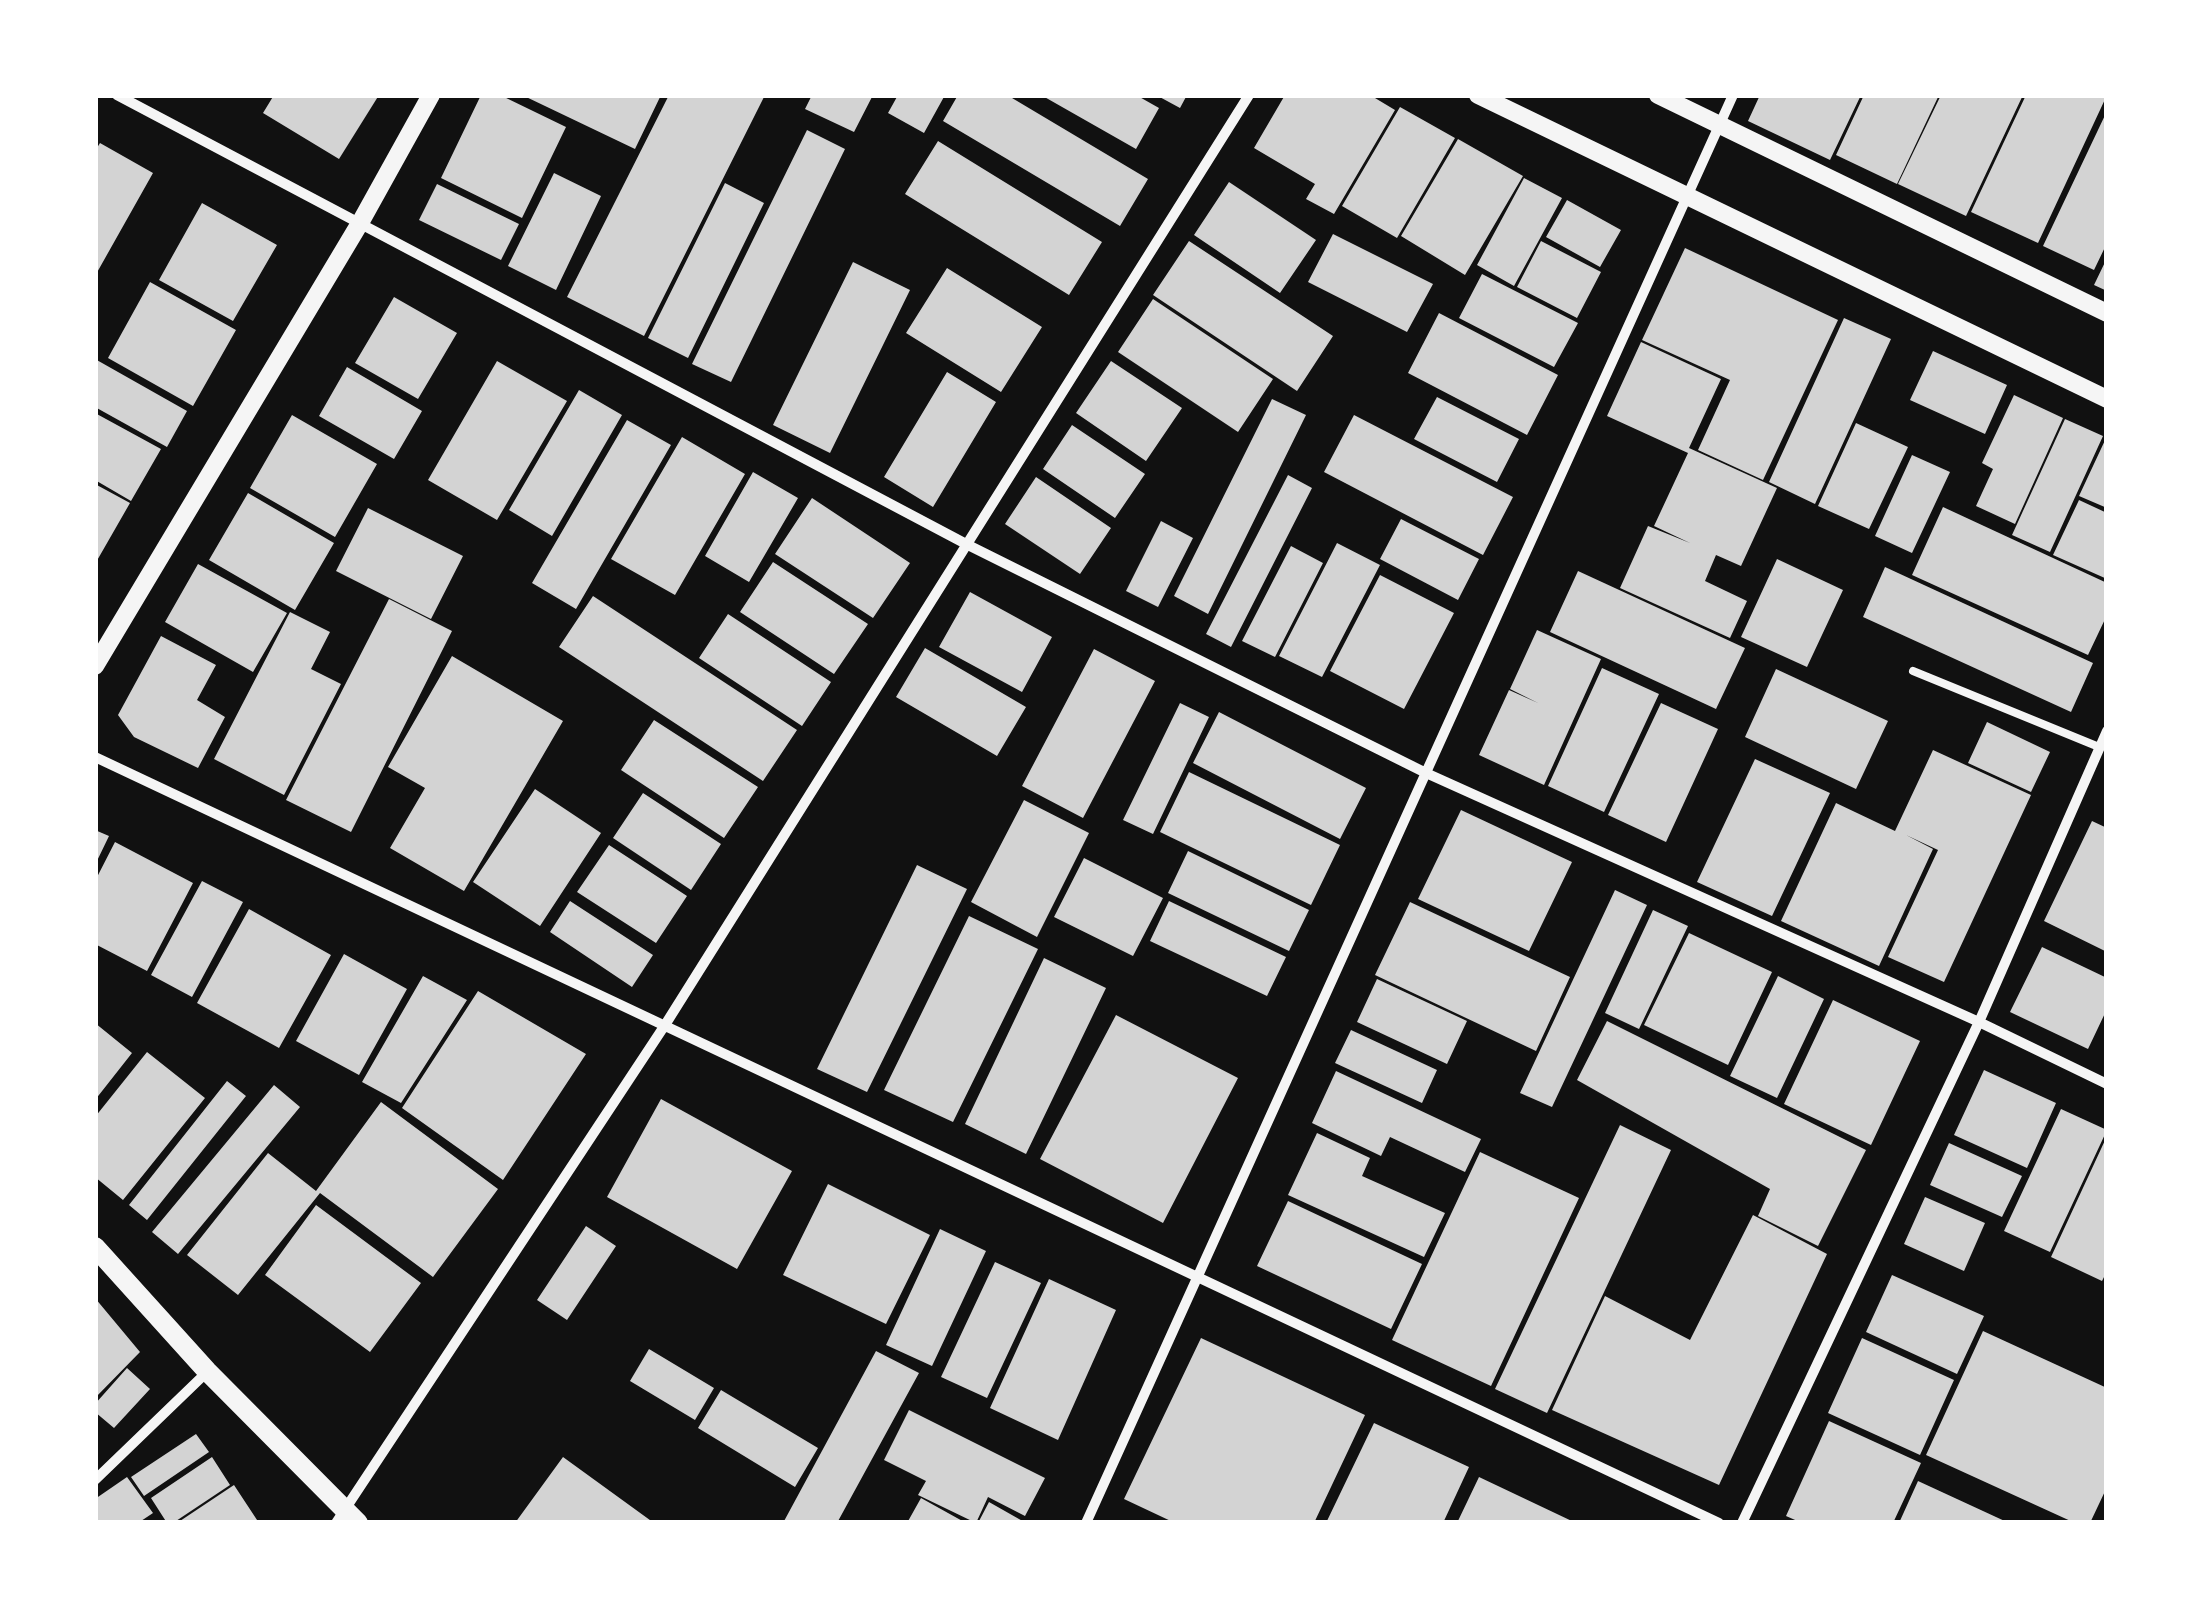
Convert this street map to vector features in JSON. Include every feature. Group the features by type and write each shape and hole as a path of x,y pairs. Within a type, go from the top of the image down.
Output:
{"main road":[{"path":"95,1247 346,1519"}],"street":[{"path":"118,95 968,545 1426,774 1979,1022 2107,1084"},
{"path":"95,666 360,223 431,95"},
{"path":"346,1519 665,1025 1249,95"},
{"path":"1478,95 2107,398"},
{"path":"1658,95 2107,313"},
{"path":"1086,1523 1732,95"},
{"path":"1742,1523 1979,1022 2107,731"},
{"path":"95,757 1719,1523"},
{"path":"95,1480 208,1371"}],"lane":[{"path":"1913,671 2099,747"}],"building":[{"path":"274,95 379,95 339,159 263,113"},
{"path":"481,95 500,95 566,127 522,218 441,178"},
{"path":"522,95 661,95 635,149"},
{"path":"669,95 765,95 644,336 567,297"},
{"path":"812,95 873,95 854,132 805,109"},
{"path":"898,95 945,95 924,133 888,113"},
{"path":"958,95 1007,95 1148,179 1120,226 943,121"},
{"path":"1041,95 1136,95 1159,108 1136,149"},
{"path":"1156,95 1187,95 1180,108"},
{"path":"1285,95 1370,95 1395,110 1334,214 1306,199 1315,184 1254,148"},
{"path":"1760,95 1861,95 1830,160 1748,121"},
{"path":"1864,95 1939,95 1897,184 1836,155"},
{"path":"1941,95 2023,95 1966,216 1898,184"},
{"path":"2026,95 2107,95 2038,243 1971,212"},
{"path":"1400,107 1455,138 1397,238 1342,206"},
{"path":"2107,111 2107,243 2094,270 2043,246"},
{"path":"807,130 845,149 731,382 692,364"},
{"path":"1458,139 1523,176 1465,275 1401,236"},
{"path":"938,141 1102,242 1069,295 905,194"},
{"path":"100,143 153,173 95,276 95,151"},
{"path":"554,173 601,196 556,290 508,266"},
{"path":"1524,178 1562,198 1514,286 1477,265"},
{"path":"1229,182 1316,240 1280,293 1194,235"},
{"path":"725,183 764,203 688,358 648,338"},
{"path":"437,184 519,224 501,260 419,220"},
{"path":"1567,200 1621,230 1600,267 1546,237"},
{"path":"202,203 277,245 233,321 159,280"},
{"path":"1333,234 1433,284 1407,332 1308,282"},
{"path":"1189,241 1333,336 1297,391 1153,295"},
{"path":"1541,241 1601,272 1577,318 1517,287"},
{"path":"1685,248 1838,320 1763,480 1698,450 1730,380 1642,340"},
{"path":"2107,258 2107,291 2094,285"},
{"path":"853,262 910,290 830,453 773,425"},
{"path":"947,268 1042,327 1001,392 906,333"},
{"path":"1482,274 1578,323 1554,367 1459,318"},
{"path":"150,282 236,330 193,406 108,358"},
{"path":"394,297 457,333 418,399 355,363"},
{"path":"1153,299 1273,379 1238,432 1118,352"},
{"path":"1439,313 1558,375 1527,435 1408,373"},
{"path":"1844,318 1891,339 1815,504 1769,482"},
{"path":"1641,342 1721,379 1689,448 1777,488 1741,566 1716,555 1705,581 1747,601 1730,638 1620,588 1648,526 1690,543 1654,526 1688,453 1607,416"},
{"path":"1933,351 2007,385 1985,434 1910,400"},
{"path":"95,359 187,411 167,447 95,407"},
{"path":"497,361 567,401 497,520 428,480"},
{"path":"1111,361 1182,408 1146,461 1076,413"},
{"path":"347,367 422,411 394,459 319,416"},
{"path":"947,372 996,402 933,507 884,477"},
{"path":"579,390 622,415 552,536 509,510"},
{"path":"2014,395 2063,418 2015,524 1976,506 1993,469 1982,463"},
{"path":"1437,397 1519,439 1497,482 1414,439"},
{"path":"1272,399 1306,415 1208,614 1174,596"},
{"path":"95,413 161,449 131,501 95,480"},
{"path":"292,415 377,464 335,537 250,488"},
{"path":"1354,415 1513,497 1483,555 1324,472"},
{"path":"2065,419 2103,436 2050,552 2012,535"},
{"path":"627,420 671,445 576,609 532,583"},
{"path":"1856,423 1908,447 1869,529 1818,506"},
{"path":"1072,425 1145,474 1115,518 1043,469"},
{"path":"2107,436 2107,508 2079,496"},
{"path":"682,437 745,474 675,595 611,559"},
{"path":"1912,455 1950,472 1912,553 1875,536"},
{"path":"753,472 798,498 749,582 705,556"},
{"path":"1288,475 1312,488 1231,647 1206,634"},
{"path":"1036,477 1111,528 1080,574 1005,524"},
{"path":"95,484 130,503 95,564"},
{"path":"248,493 334,543 295,610 209,560"},
{"path":"812,498 910,563 873,618 775,554"},
{"path":"2079,500 2107,513 2107,579 2053,555"},
{"path":"1943,507 2107,583 2107,615 2088,655 1912,575"},
{"path":"368,508 463,556 431,619 336,571"},
{"path":"1401,519 1479,559 1458,600 1380,559"},
{"path":"1161,521 1193,538 1158,607 1126,591"},
{"path":"1337,543 1380,565 1322,677 1279,656"},
{"path":"1291,546 1323,563 1275,657 1242,641"},
{"path":"1777,559 1843,590 1807,667 1741,637"},
{"path":"773,562 868,624 834,674 740,612"},
{"path":"198,564 287,613 253,672 165,622"},
{"path":"1885,567 2093,663 2071,712 1863,617"},
{"path":"1578,571 1745,648 1716,709 1550,632"},
{"path":"1380,575 1454,613 1404,709 1330,671"},
{"path":"970,592 1052,637 1022,692 939,647"},
{"path":"593,596 797,730 763,781 559,647"},
{"path":"389,599 452,631 351,832 286,800"},
{"path":"290,612 330,632 311,669 341,684 284,795 214,759"},
{"path":"728,614 831,682 802,726 699,658"},
{"path":"1537,630 1601,659 1544,785 1479,755 1509,690 1538,703 1510,689"},
{"path":"161,636 216,665 197,700 225,717 198,768 134,737 118,715"},
{"path":"925,648 1026,707 997,756 896,697"},
{"path":"1094,649 1155,681 1083,818 1022,786"},
{"path":"452,656 563,721 464,891 390,848 425,788 388,767"},
{"path":"1602,668 1659,694 1604,812 1548,786"},
{"path":"1776,669 1888,721 1856,789 1745,737"},
{"path":"1180,703 1209,717 1153,834 1123,820"},
{"path":"1661,703 1718,729 1666,842 1608,815"},
{"path":"1219,712 1366,788 1340,839 1193,763"},
{"path":"654,720 758,787 724,838 621,770"},
{"path":"1987,722 2050,752 2031,792 1968,763"},
{"path":"1933,750 2031,795 1944,982 1888,957 1938,850 1906,835 1933,849 1879,966 1781,921 1836,803 1895,831"},
{"path":"1755,759 1830,793 1772,916 1697,882"},
{"path":"1189,772 1340,845 1311,905 1160,832"},
{"path":"535,789 601,833 540,926 473,882"},
{"path":"643,793 721,844 691,890 613,838"},
{"path":"1024,800 1089,833 1037,937 971,902"},
{"path":"1461,810 1572,862 1529,951 1418,899"},
{"path":"2092,821 2107,828 2107,952 2044,921"},
{"path":"95,830 109,836 95,865"},
{"path":"115,842 193,883 147,971 95,944 95,881"},
{"path":"609,845 687,896 656,943 577,892"},
{"path":"1188,851 1309,910 1289,951 1168,893"},
{"path":"1084,858 1163,898 1133,956 1054,917"},
{"path":"917,865 967,889 867,1092 817,1069"},
{"path":"202,881 243,902 192,997 151,975"},
{"path":"1615,890 1647,905 1552,1107 1520,1093"},
{"path":"570,901 653,955 632,987 550,932"},
{"path":"1169,901 1286,957 1267,996 1150,941"},
{"path":"1410,902 1570,977 1536,1051 1375,975"},
{"path":"249,909 331,955 279,1048 197,1003"},
{"path":"1653,910 1688,926 1639,1029 1605,1013"},
{"path":"969,916 1038,949 953,1122 884,1090"},
{"path":"1689,933 1772,972 1728,1065 1644,1025"},
{"path":"2042,947 2107,978 2107,1009 2088,1049 2010,1012"},
{"path":"344,954 407,989 359,1075 296,1041"},
{"path":"1044,958 1106,988 1026,1154 965,1124"},
{"path":"423,976 467,1000 401,1103 362,1082"},
{"path":"1778,976 1824,999 1777,1098 1730,1076"},
{"path":"1377,979 1467,1021 1447,1064 1357,1022"},
{"path":"478,991 586,1054 503,1180 402,1108"},
{"path":"1833,1000 1920,1041 1871,1145 1784,1104"},
{"path":"1116,1015 1238,1078 1163,1223 1040,1159"},
{"path":"1607,1021 1866,1150 1818,1246 1758,1216 1770,1189 1577,1080"},
{"path":"95,1023 132,1053 95,1100"},
{"path":"1351,1030 1437,1070 1422,1103 1335,1063"},
{"path":"147,1052 205,1098 123,1200 95,1177 95,1117"},
{"path":"1984,1070 2056,1103 2027,1168 1954,1135"},
{"path":"1336,1071 1481,1139 1465,1172 1390,1137 1381,1156 1312,1123"},
{"path":"227,1081 246,1096 147,1220 129,1205"},
{"path":"274,1085 300,1107 178,1254 152,1232"},
{"path":"661,1099 792,1171 737,1269 607,1197"},
{"path":"381,1102 498,1189 433,1277 320,1193 238,1295 187,1255 268,1153 316,1191"},
{"path":"2061,1109 2107,1130 2050,1252 2004,1231"},
{"path":"1620,1125 1671,1150 1547,1413 1495,1389"},
{"path":"1317,1133 1370,1158 1362,1176 1445,1213 1424,1257 1288,1195"},
{"path":"2107,1136 2107,1271 2102,1281 2051,1257"},
{"path":"1949,1143 2022,1176 2002,1217 1930,1185"},
{"path":"1480,1152 1579,1198 1491,1386 1392,1340"},
{"path":"828,1184 930,1235 886,1324 783,1275"},
{"path":"1925,1197 1985,1223 1964,1271 1904,1244"},
{"path":"1288,1201 1422,1264 1391,1329 1257,1266"},
{"path":"316,1205 421,1283 370,1352 265,1275"},
{"path":"1753,1215 1827,1254 1719,1485 1552,1410 1605,1296 1690,1340"},
{"path":"586,1226 616,1246 567,1320 537,1300"},
{"path":"940,1229 986,1251 932,1366 886,1345"},
{"path":"995,1262 1041,1283 987,1398 941,1377"},
{"path":"1892,1275 1984,1316 1957,1374 1866,1332"},
{"path":"1049,1279 1116,1310 1058,1440 990,1408"},
{"path":"95,1298 140,1352 95,1398"},
{"path":"1983,1331 2107,1388 2107,1487 2090,1523 2075,1523 1926,1455"},
{"path":"1201,1338 1365,1415 1314,1523 1175,1523 1124,1499"},
{"path":"1862,1338 1954,1380 1920,1455 1828,1413"},
{"path":"649,1349 714,1388 695,1420 630,1381"},
{"path":"876,1351 919,1373 837,1523 783,1523"},
{"path":"127,1368 150,1389 114,1428 95,1412 95,1404"},
{"path":"721,1390 818,1448 795,1487 698,1428"},
{"path":"909,1410 1045,1478 1025,1516 988,1497 976,1523 918,1495 926,1481 884,1460"},
{"path":"1829,1421 1921,1463 1893,1523 1802,1523 1786,1516"},
{"path":"1374,1423 1469,1467 1443,1523 1326,1523"},
{"path":"196,1434 209,1452 144,1496 131,1477"},
{"path":"212,1457 230,1485 173,1523 167,1523 151,1498"},
{"path":"563,1457 654,1523 515,1523"},
{"path":"127,1477 153,1513 138,1523 96,1523 95,1499"},
{"path":"1479,1477 1576,1523 1457,1523"},
{"path":"1918,1481 2009,1523 1899,1523"},
{"path":"234,1485 259,1523 177,1523"},
{"path":"921,1498 966,1523 907,1523"},
{"path":"989,1502 1026,1523 978,1523"}]}
